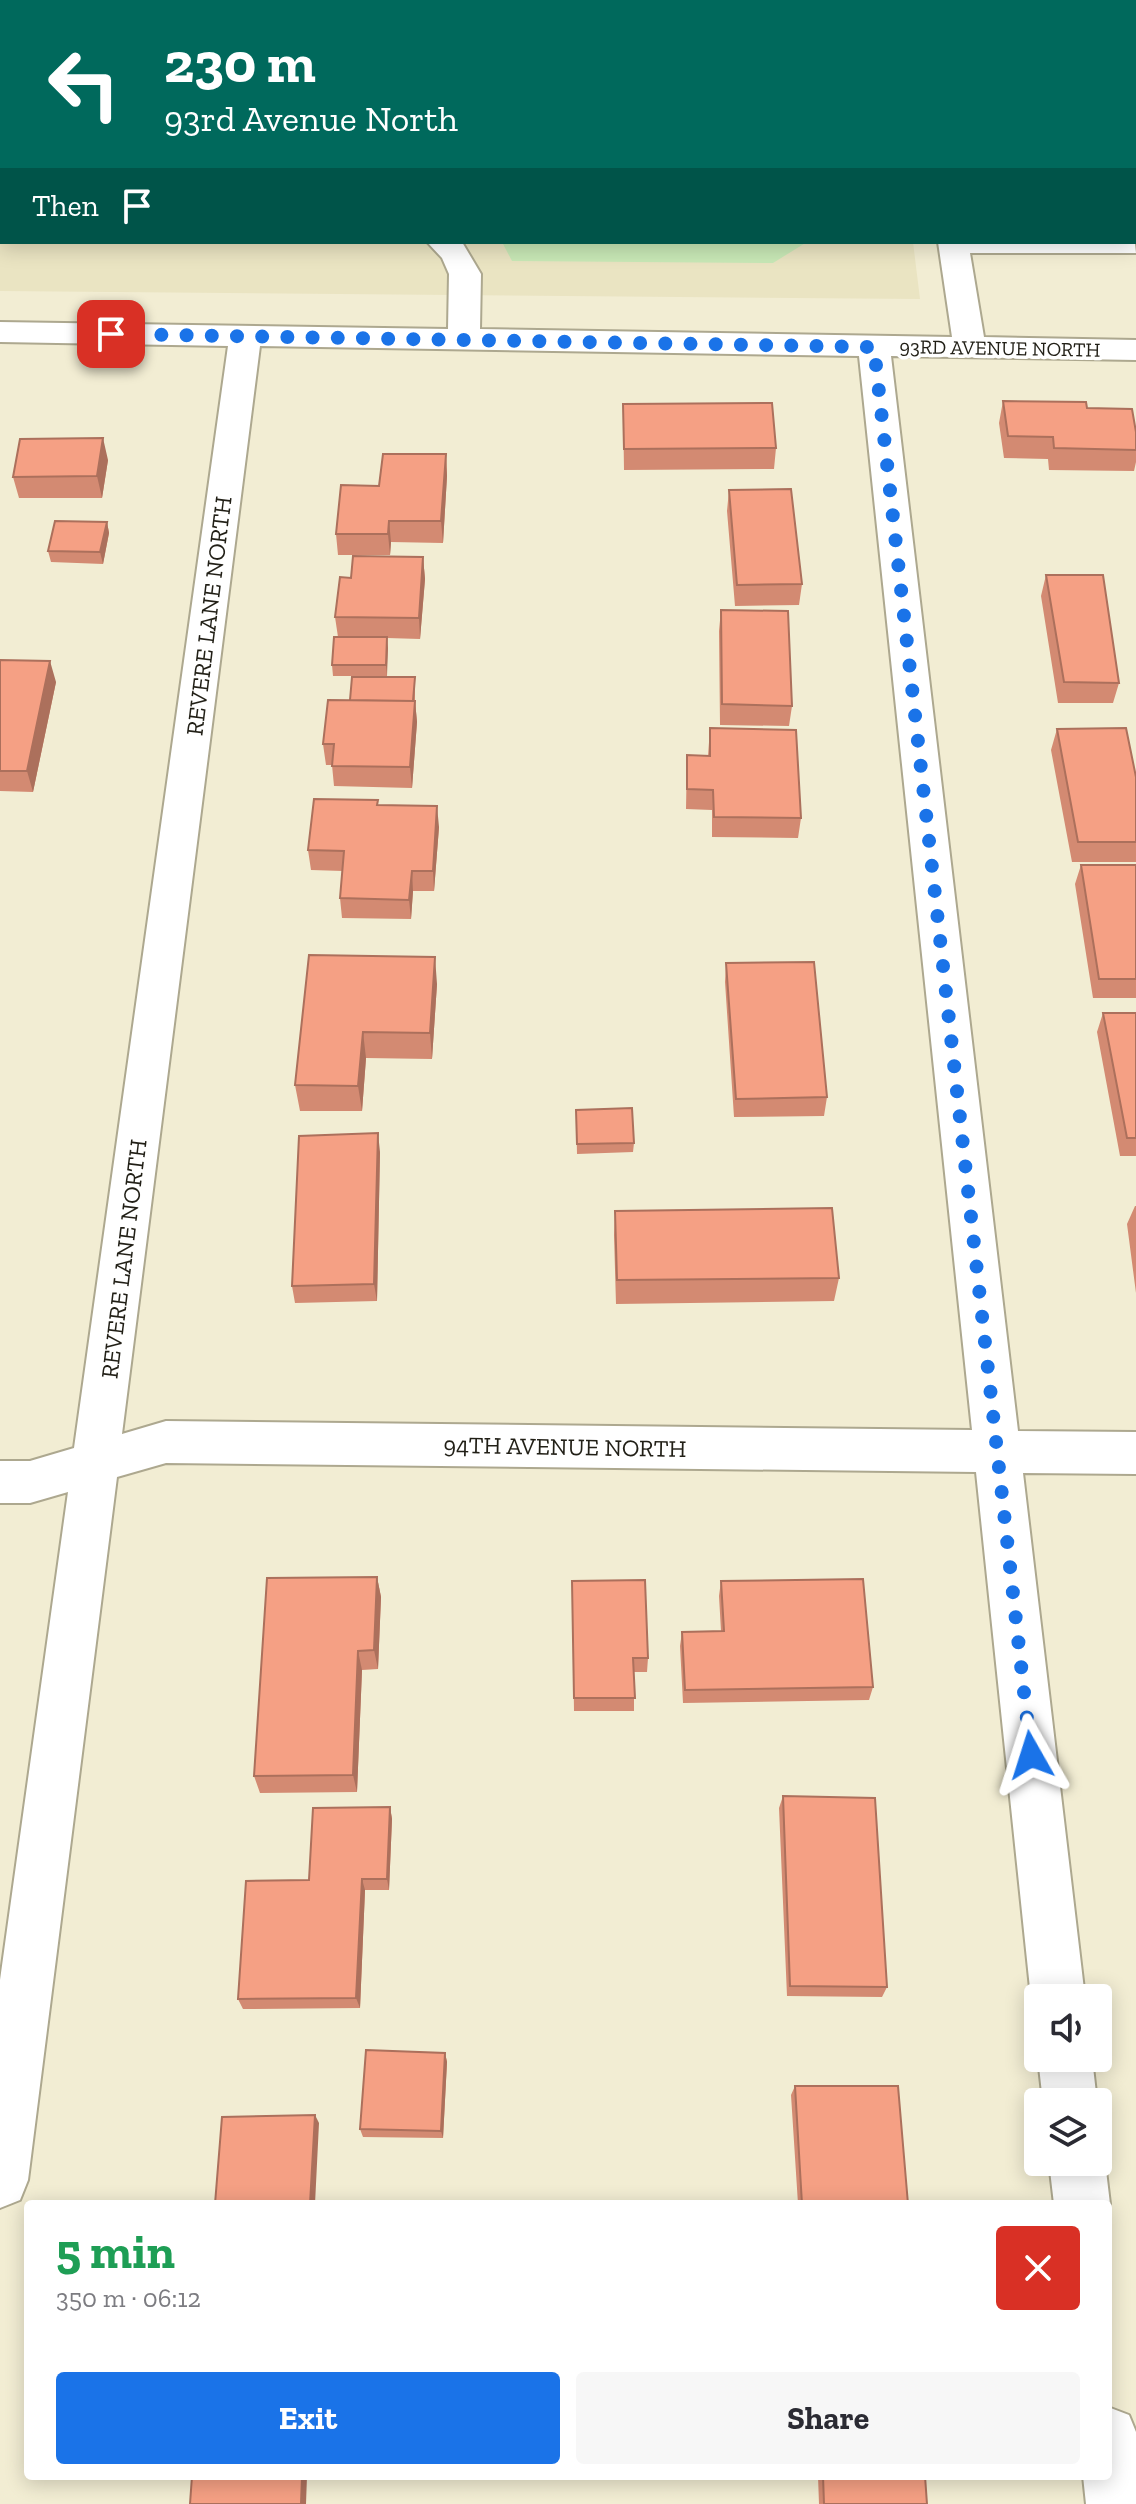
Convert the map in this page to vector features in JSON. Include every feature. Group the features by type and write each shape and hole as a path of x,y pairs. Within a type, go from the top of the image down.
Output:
{"street":[{"path":"446,244 456,251 465,264 468,278 463,340"},
{"path":"953,244 970,349"},
{"name":"93RD AVENUE NORTH","path":"0,332 1136,350"},
{"name":"REVERE LANE NORTH","path":"0,2180 245,337"},
{"path":"874,347 1056,1984"},
{"name":"94TH AVENUE NORTH","path":"0,1482 30,1482 166,1442 1136,1453"},
{"path":"1079,2176 1082,2200"},
{"path":"1112,2470 1116,2504"}],"shaded area":[{"path":"0,244 913,244 920,299 0,291"}],"green space":[{"path":"503,244 804,244 773,263 512,261"}],"building":[{"path":"1003,401 1086,402 1087,408 1132,409 1136,450 1054,448 1053,437 1008,436"},
{"path":"772,403 776,448 624,449 623,404"},
{"path":"103,438 97,476 13,477 20,439"},
{"path":"383,454 446,454 441,521 389,521 388,534 336,534 341,485 379,486"},
{"path":"791,489 802,584 737,585 729,490"},
{"path":"55,521 107,522 100,552 48,551"},
{"path":"353,556 423,557 419,618 335,617 340,577 351,578"},
{"path":"1046,575 1103,575 1119,683 1064,682"},
{"path":"721,610 788,611 792,706 722,704"},
{"path":"334,637 387,637 386,665 332,665"},
{"path":"0,660 50,661 27,771 0,771"},
{"path":"352,677 415,677 413,701 350,700"},
{"path":"328,700 415,701 410,767 332,766 334,744 323,744"},
{"path":"710,728 796,730 801,818 714,817 713,790 687,789 687,755 710,756"},
{"path":"1126,728 1136,777 1136,842 1078,842 1057,729"},
{"path":"314,799 378,800 377,805 437,806 433,871 412,871 409,900 340,898 344,851 308,850"},
{"path":"1081,865 1136,865 1136,979 1099,979"},
{"path":"309,955 435,957 430,1033 363,1032 358,1086 295,1085"},
{"path":"814,962 827,1097 736,1099 726,963"},
{"path":"1103,1013 1136,1013 1136,1138 1127,1138"},
{"path":"632,1108 634,1143 577,1144 576,1110"},
{"path":"378,1133 374,1284 292,1286 299,1136"},
{"path":"832,1208 839,1278 617,1280 615,1211"},
{"path":"377,1577 374,1650 358,1651 353,1775 254,1776 267,1578"},
{"path":"863,1579 873,1687 685,1690 682,1632 724,1631 721,1581"},
{"path":"645,1580 648,1658 633,1658 635,1698 574,1698 572,1581"},
{"path":"783,1796 875,1798 887,1987 790,1986"},
{"path":"390,1807 387,1879 362,1879 356,1998 238,1999 246,1881 309,1880 313,1808"},
{"path":"366,2050 445,2053 441,2131 360,2129"},
{"path":"795,2086 898,2086 908,2200 802,2200"},
{"path":"315,2115 310,2200 215,2200 222,2117"},
{"path":"192,2480 302,2480 301,2504 190,2504"},
{"path":"823,2480 925,2480 927,2504 824,2504"}],"route":[{"path":"111,334 874,347 1031,1755"}]}
